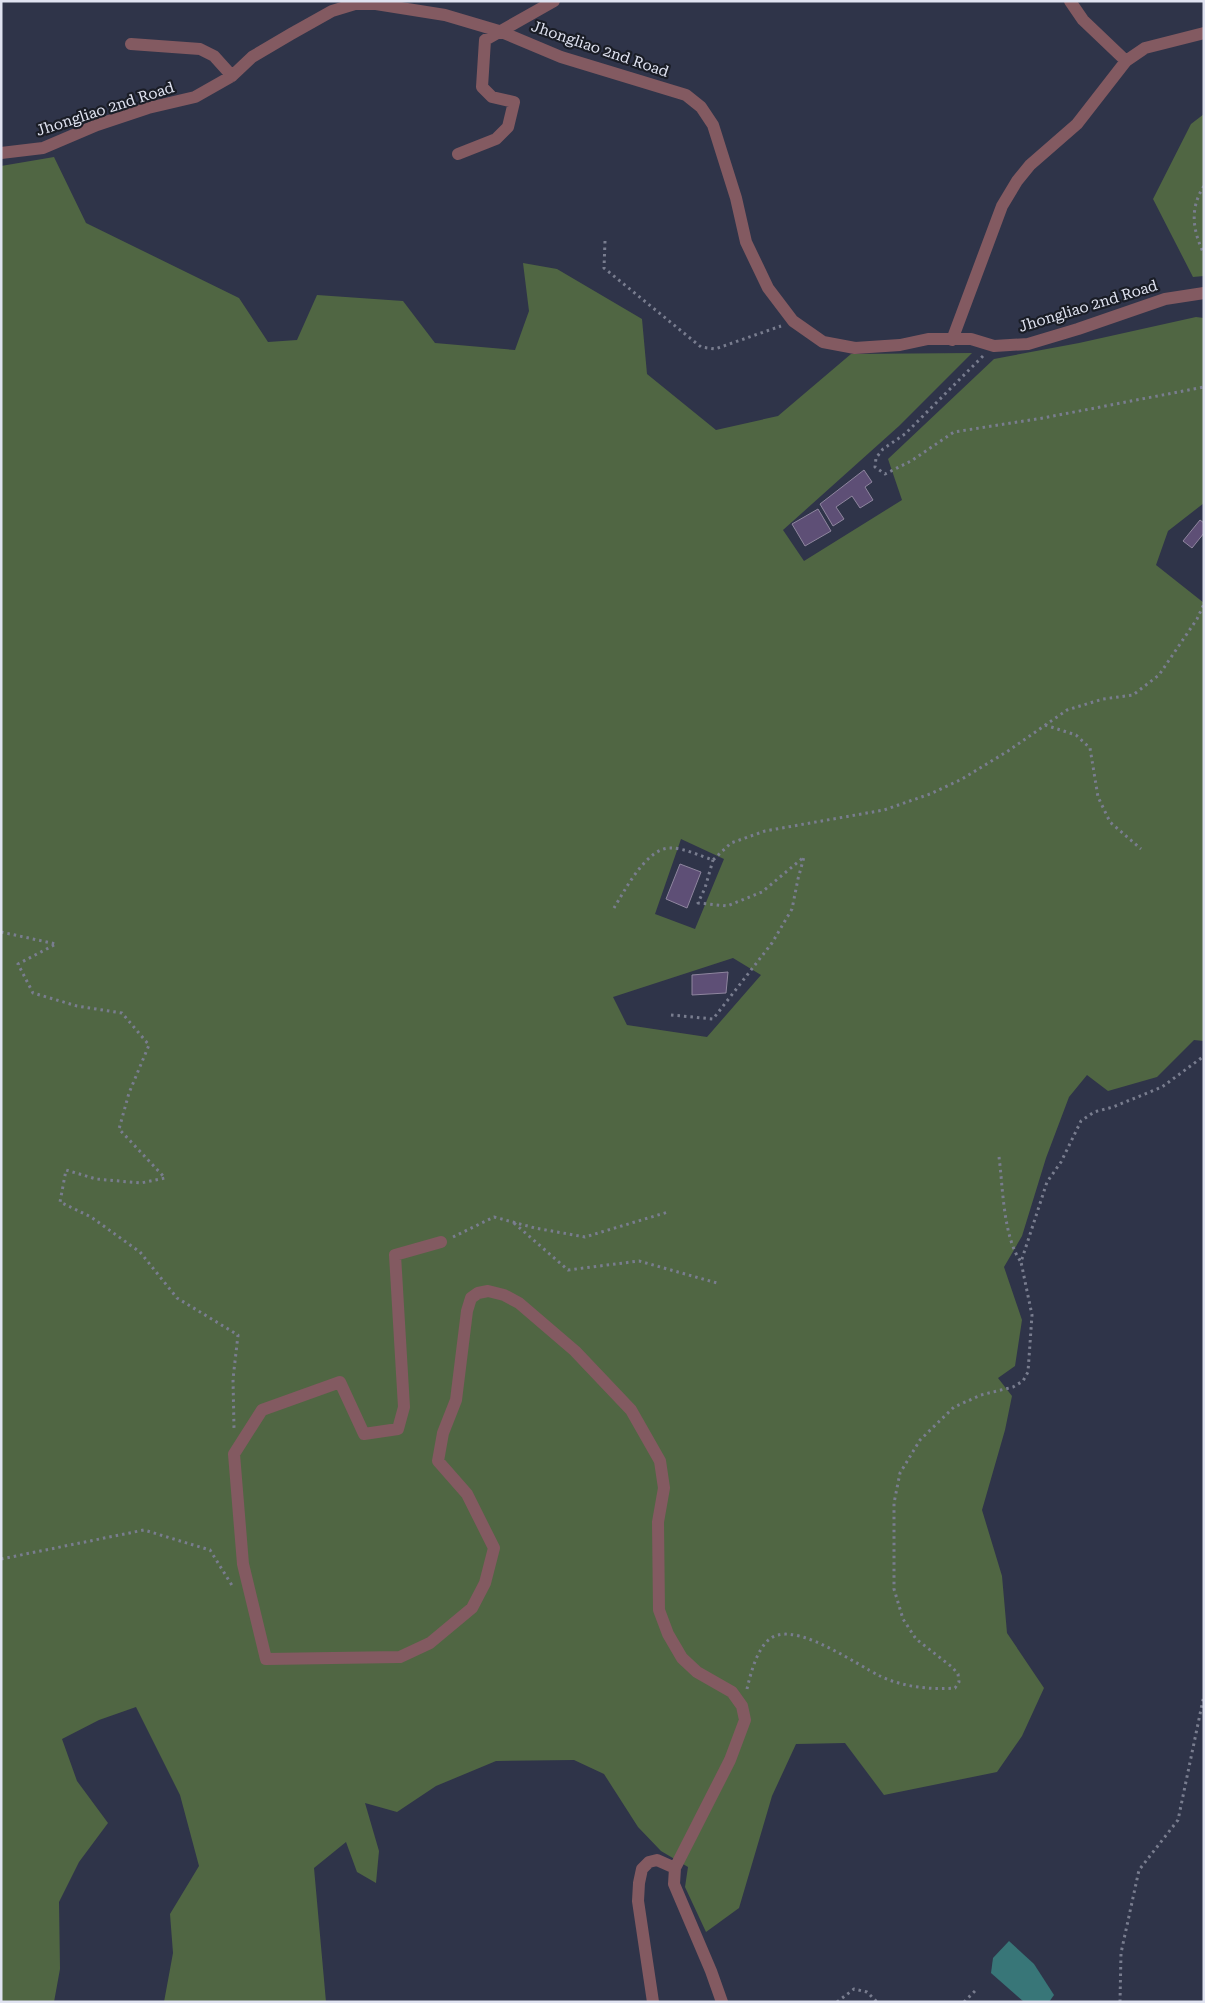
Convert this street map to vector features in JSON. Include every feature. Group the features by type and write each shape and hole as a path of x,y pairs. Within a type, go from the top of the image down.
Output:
{"street":[{"path":"458,154 496,139 508,127 514,102 492,98 482,87 485,40 554,1"},
{"path":"1070,1 1083,20 1126,61"},
{"name":"Jhongliao 2nd Road","path":"1,153 43,148 131,114 195,97 232,76 252,57 332,11 355,3 376,4 445,15 499,31 561,57 686,95 701,107 713,125 736,198 746,242 768,288 793,321 823,342 855,348 900,345 928,339 971,339 994,346 1028,344 1165,300 1204,293"},
{"path":"952,340 1002,206 1017,181 1030,165 1077,124 1126,61 1145,48 1204,33"},
{"path":"131,44 200,49 214,56 232,76"},
{"path":"441,1242 394,1255 404,1407 398,1429 364,1434 340,1382 262,1410 234,1454 243,1564 266,1659 400,1657 430,1643 472,1608 486,1583 494,1548 467,1494 438,1461 443,1433 456,1400 467,1311 471,1298 478,1293 488,1291 519,1303 575,1351 631,1410 648,1438 660,1461 664,1488 658,1522 659,1610 668,1634 682,1658 697,1672 732,1692 742,1706 745,1720 730,1760 675,1868 674,1884 722,2002"},
{"path":"653,2002 638,1901 638,1883 642,1870 649,1862 657,1860 675,1868"}],"path":[{"path":"1204,186 1199,194 1194,211 1195,235 1204,254"},
{"path":"605,241 604,268 701,347 715,349 793,321"},
{"path":"994,346 905,434 883,449 876,458 875,467 885,474 911,462 954,432 1043,418 1204,387"},
{"path":"671,1015 713,1019 772,943 792,909 804,857 762,892 727,906 698,903 705,888 713,860 731,843 765,831 884,810 930,794 977,770 1008,751 1066,710 1103,699 1133,695 1159,675 1204,604"},
{"path":"1045,725 1076,735 1090,748 1098,797 1110,822 1142,849"},
{"path":"614,908 633,876 650,856 670,848 713,860"},
{"path":"1,932 56,944 18,964 33,993 77,1006 122,1013 149,1046 129,1093 119,1129 166,1178 141,1183 96,1179 66,1170 60,1202 91,1217 140,1252 177,1298 238,1335 233,1379 234,1454"},
{"path":"1021,1262 1047,1182 1061,1162 1081,1121 1094,1112 1113,1107 1162,1088 1204,1056"},
{"path":"742,1706 754,1662 764,1644 777,1635 796,1635 844,1655 882,1676 925,1689 955,1688 959,1682 958,1674 952,1667 916,1639 903,1618 894,1589 894,1503 900,1473 920,1440 954,1407 982,1395 1013,1387 1023,1381 1028,1372 1032,1315 1021,1262 1015,1254 1008,1228 999,1157"},
{"path":"441,1242 494,1217 585,1237 668,1212"},
{"path":"512,1222 568,1270 639,1261 717,1283"},
{"path":"1,1559 144,1530 210,1550 236,1592"},
{"path":"1120,2002 1121,1953 1139,1870 1178,1820 1204,1695"},
{"path":"837,2002 854,1989 867,1992 877,2002"},
{"path":"964,2002 975,1991"}],"shaded area":[{"path":"1204,114 1204,276 1193,277 1153,199 1191,124"},
{"path":"54,157 86,223 239,298 268,342 297,340 317,295 403,301 435,343 515,350 529,311 523,263 557,269 642,319 647,374 716,430 778,416 851,354 972,353 899,426 783,530 804,561 902,500 888,459 994,359 1079,343 1196,317 1204,318 1204,503 1168,531 1156,565 1204,603 1204,1041 1194,1040 1157,1077 1108,1091 1087,1075 1069,1097 1046,1158 1022,1236 1004,1267 1022,1320 1015,1366 998,1378 1012,1396 1005,1430 982,1510 1002,1576 1007,1633 1044,1688 1022,1736 997,1772 884,1795 845,1743 796,1744 772,1796 739,1908 706,1932 685,1887 688,1867 661,1851 638,1827 604,1774 574,1760 496,1761 436,1786 397,1812 365,1803 379,1851 376,1883 357,1872 346,1842 314,1868 326,2002 164,2002 173,1953 170,1914 199,1866 180,1795 136,1707 99,1720 62,1739 77,1781 108,1823 79,1862 59,1902 60,1969 54,2002 1,2002 1,166","holes":["681,839 724,859 695,929 655,914","733,958 761,975 707,1037 627,1025 613,997"]},
{"path":"1009,1941 1034,1964 1054,1995 1049,2002 1024,2002 991,1973 993,1958"}],"building":[{"path":"864,470 872,482 865,487 873,500 860,508 852,496 836,507 844,519 833,526 820,504"},
{"path":"818,509 831,531 805,546 792,524"},
{"path":"1200,520 1204,523 1204,533 1192,548 1183,541"},
{"path":"680,864 701,872 687,908 666,899"},
{"path":"728,972 726,993 692,995 692,975"}]}
